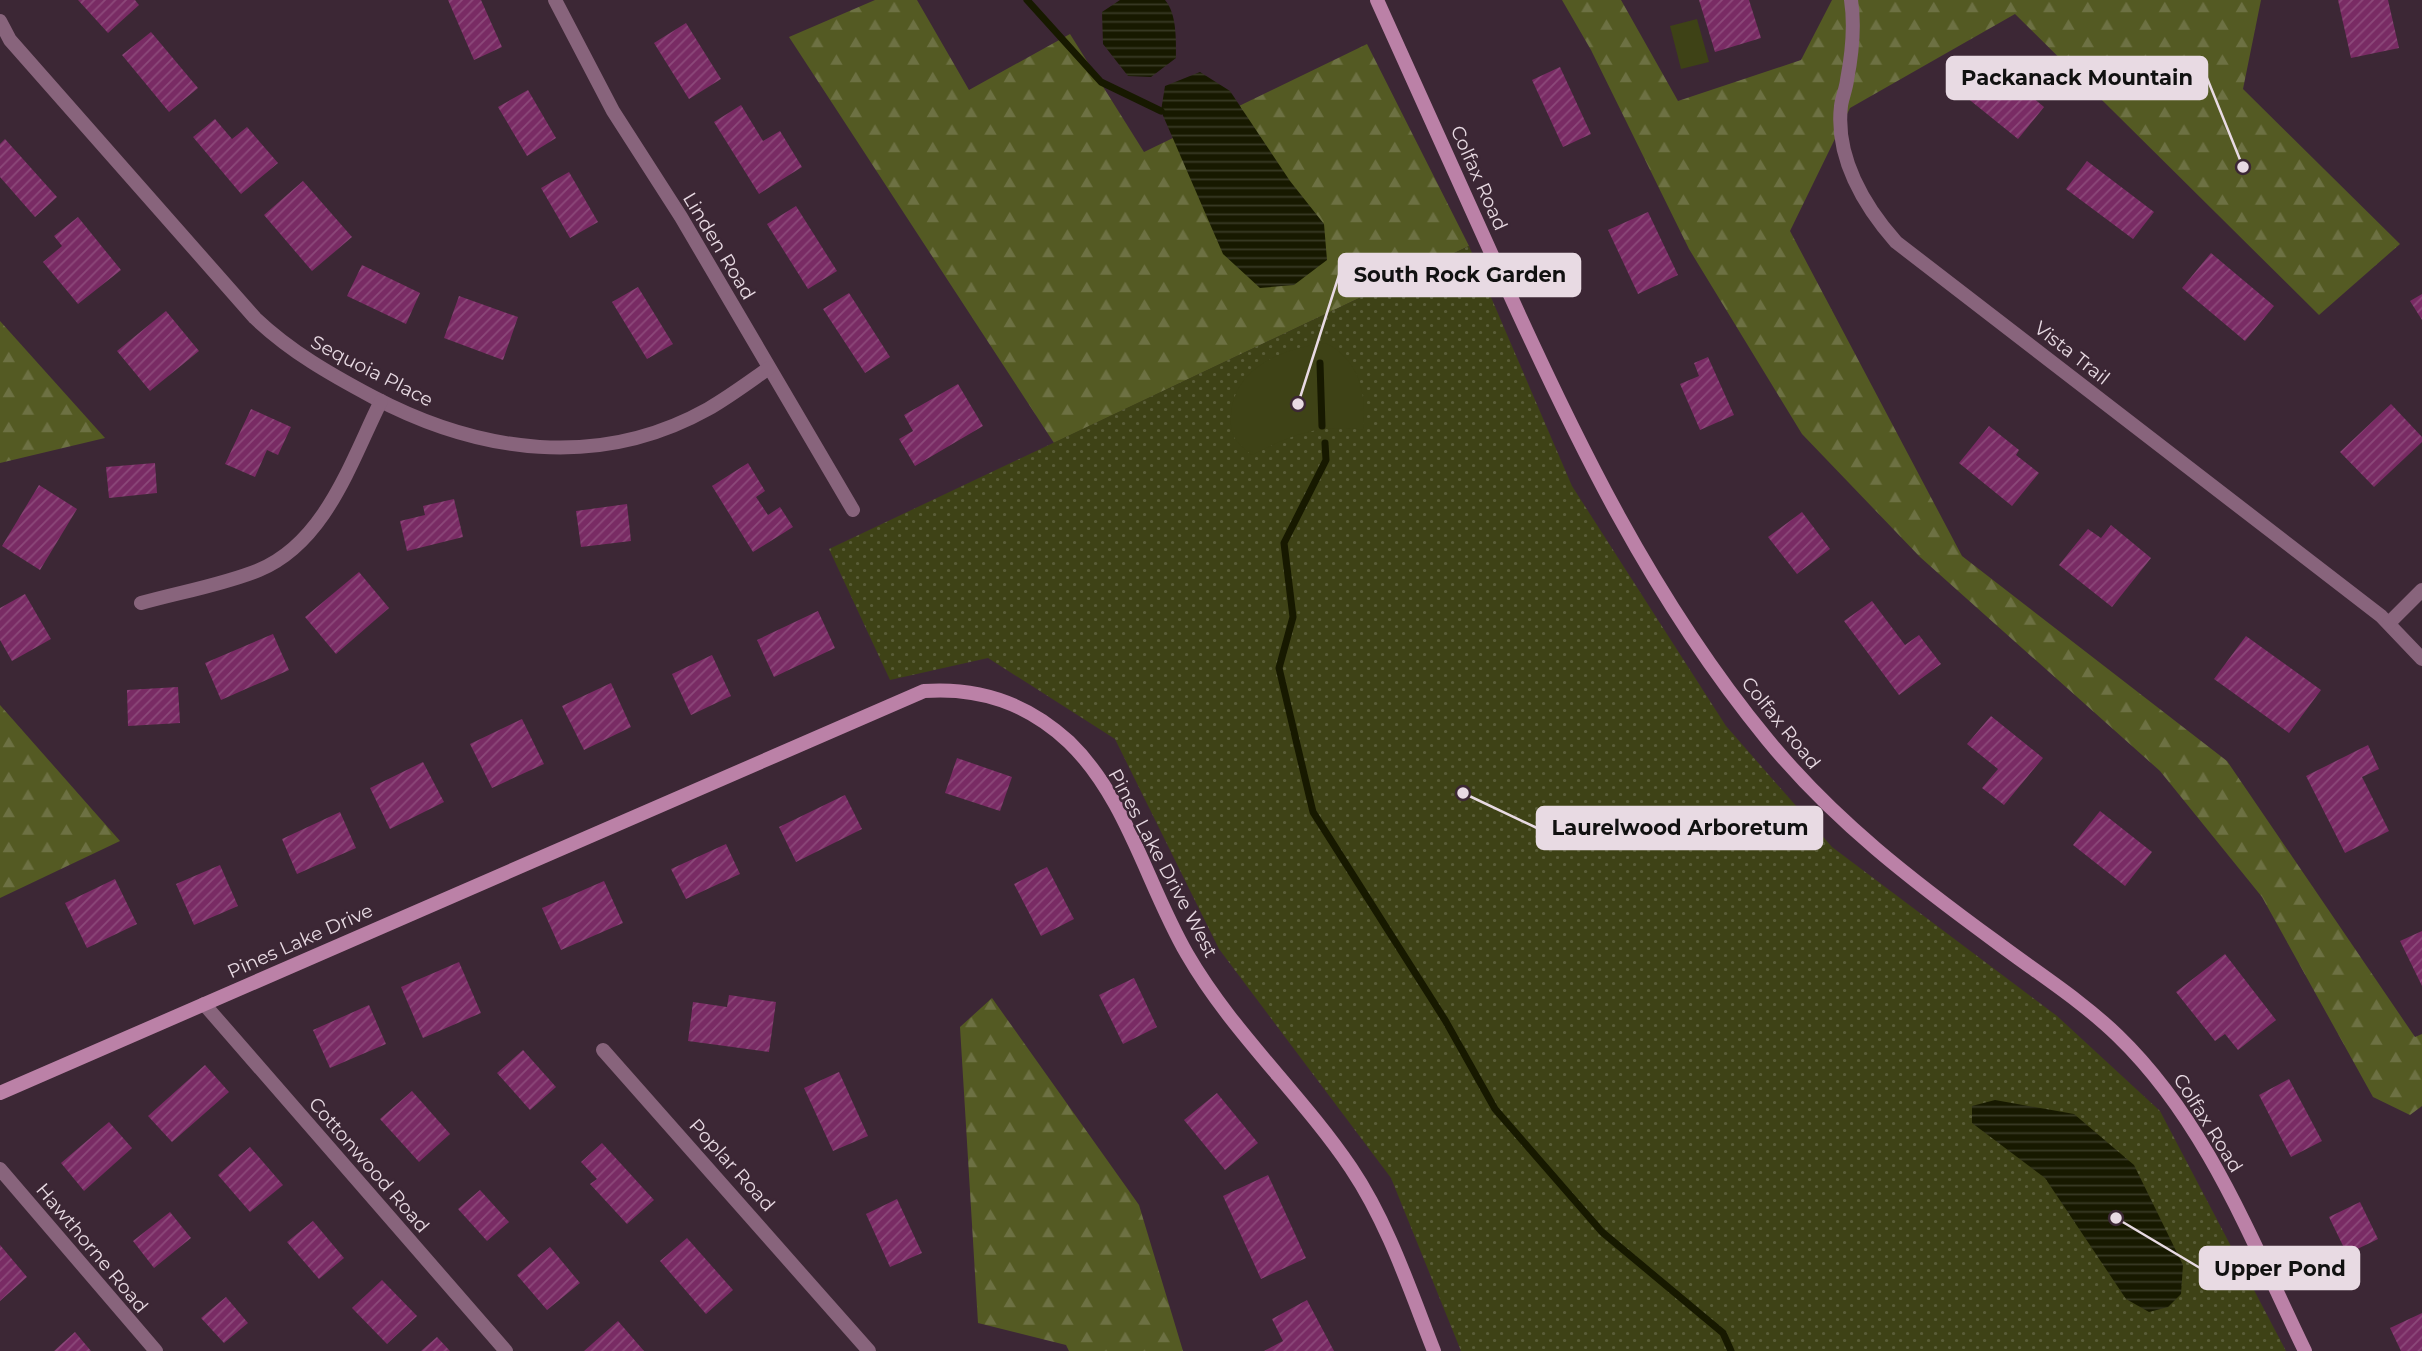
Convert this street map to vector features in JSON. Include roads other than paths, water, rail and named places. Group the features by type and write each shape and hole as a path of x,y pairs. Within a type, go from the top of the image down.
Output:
{"street":[{"name":"Linden Road","path":"555,0 613,111 681,217 853,510"},
{"name":"Colfax Road","path":"1377,0 1568,424 1659,589 1711,665 1774,748 1851,829 1896,869 2081,1003 2152,1072 2183,1112 2218,1172 2305,1351"},
{"name":"Vista Trail","path":"1852,0 1852,46 1840,107 1843,137 1857,186 1877,221 1896,242 2389,623 2422,659"},
{"name":"Sequoia Place","path":"0,22 10,40 255,318 281,343 310,363 381,401 434,424 503,444 547,450 591,448 660,430 695,415 769,368"},
{"path":"141,603 259,570 285,555 309,534 328,508 381,401"},
{"path":"2389,623 2422,590"},
{"name":"Pines Lake Drive West","path":"616,824 924,691 954,689 984,693 1014,704 1042,720 1077,752 1113,801 1187,954 1210,989 1352,1170 1374,1208 1434,1351"},
{"name":"Pines Lake Drive","path":"0,1093 616,824"},
{"name":"Cottonwood Road","path":"204,1004 506,1351"},
{"name":"Poplar Road","path":"603,1050 869,1351"},
{"name":"Hawthorne Road","path":"0,1169 156,1351"}],"waterway":[{"path":"1027,0 1101,82 1161,111"},
{"path":"1320,363 1322,426"},
{"path":"1325,443 1326,460 1284,543 1293,617 1279,668 1313,812 1445,1020 1495,1109 1602,1232 1723,1333 1731,1351"}],"place":[{"name":"Packanack Mountain","path":"2243,167"},
{"name":"South Rock Garden","path":"1298,404"},
{"name":"Laurelwood Arboretum","path":"1463,793"},
{"name":"Upper Pond","path":"2116,1218"}]}
